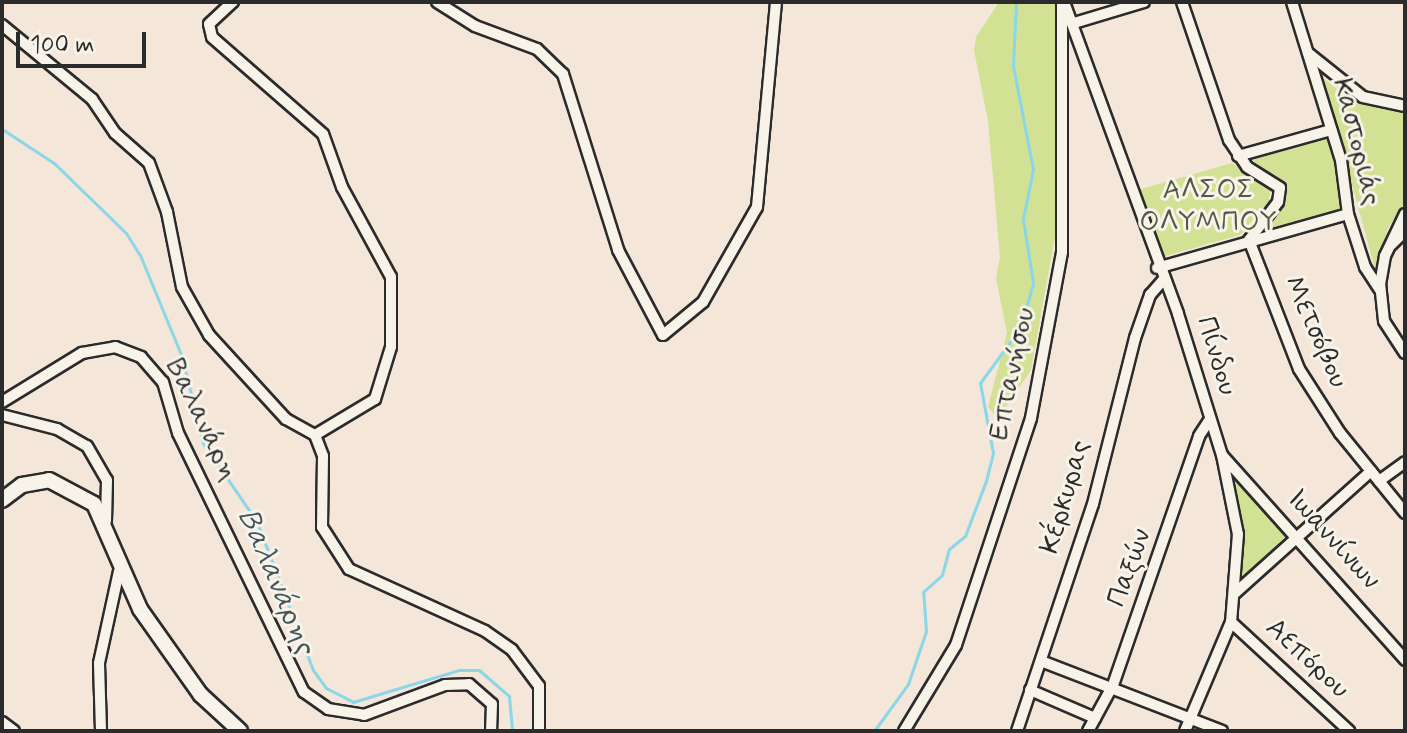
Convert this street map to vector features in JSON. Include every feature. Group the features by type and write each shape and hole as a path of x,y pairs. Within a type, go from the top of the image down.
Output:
{"main road":[{"path":"2,500 22,485 49,480 83,494 106,521 119,571 184,674 240,731"}],"street":[{"path":"233,2 209,24 212,37 323,134 342,187 369,227 391,277 391,347 375,399 315,435"},
{"path":"437,2 475,26 537,49 563,74 618,250 663,335 703,302 757,207 776,2"},
{"name":"Πίνδου","path":"1063,2 1074,23 1222,455 1239,540 1231,622 1185,731"},
{"name":"Επτανήσου","path":"904,731 956,645 1031,418 1062,252 1063,2"},
{"path":"1074,23 1144,2"},
{"path":"1182,2 1238,156 1273,178 1280,191 1249,240"},
{"name":"Καστοριάς","path":"1292,2 1331,130 1348,214 1365,267 1380,290"},
{"path":"2,25 92,99 115,133 149,163 167,212 182,287 209,335 286,419 315,435 323,456 322,527 349,569 485,631 512,650 539,686 539,731"},
{"path":"1307,52 1363,97 1405,106"},
{"path":"1238,156 1331,130"},
{"path":"1157,268 1348,214"},
{"name":"Καστοριάς","path":"1405,214 1387,249 1380,290 1384,321 1405,353"},
{"path":"1387,249 1405,231"},
{"name":"Μετσόβου","path":"1249,240 1308,387 1405,513"},
{"name":"Κέρκυρας","path":"1017,731 1093,504 1135,338 1150,295 1163,280"},
{"name":"Βαλανάρη","path":"2,402 78,354 115,347 141,357 163,382 181,439 304,692 328,709 364,715 445,685 469,684 492,704 491,731"},
{"path":"2,415 64,432 87,446 107,480 106,521"},
{"name":"Παξών","path":"1088,731 1113,685 1157,572 1199,436 1210,419"},
{"name":"Ιωαννίνων","path":"1222,455 1405,660"},
{"path":"1379,481 1405,462"},
{"path":"1234,594 1294,534 1371,471"},
{"path":"101,731 99,663 119,571"},
{"name":"Αεπόρου","path":"1231,622 1349,731"},
{"path":"1041,661 1192,715 1222,731"},
{"path":"1030,690 1095,718"},
{"path":"2,722 14,731"}],"green space":[{"path":"999,2 1055,2 1058,220 1031,370 998,419 988,407 1007,333 996,278 1000,257 988,121 974,50 976,37"},
{"name":"ΑΛΣΟΣ ΟΛΥΜΠΟΥ","path":"1322,77 1353,102 1405,113 1405,202 1388,228 1376,272"},
{"name":"ΑΛΣΟΣ ΟΛΥΜΠΟΥ","path":"1329,138 1343,209 1259,231 1284,205 1285,191 1276,175 1253,166 1254,159"},
{"name":"ΑΛΣΟΣ ΟΛΥΜΠΟΥ","path":"1232,163 1265,181 1271,189 1268,204 1240,235 1162,257 1138,190"},
{"path":"1232,472 1288,534 1241,580 1244,532"}],"waterway":[{"path":"874,731 908,684 926,631 923,592 942,575 949,549 965,536 986,481 993,453 980,383 1021,327 1033,283 1023,219 1033,169 1013,66 1016,2"},
{"name":"Βαλανάρης","path":"2,129 54,163 126,233 140,255 182,357 203,443 257,522 313,670 326,688 353,702 459,670 479,670 509,696 512,731"}]}
